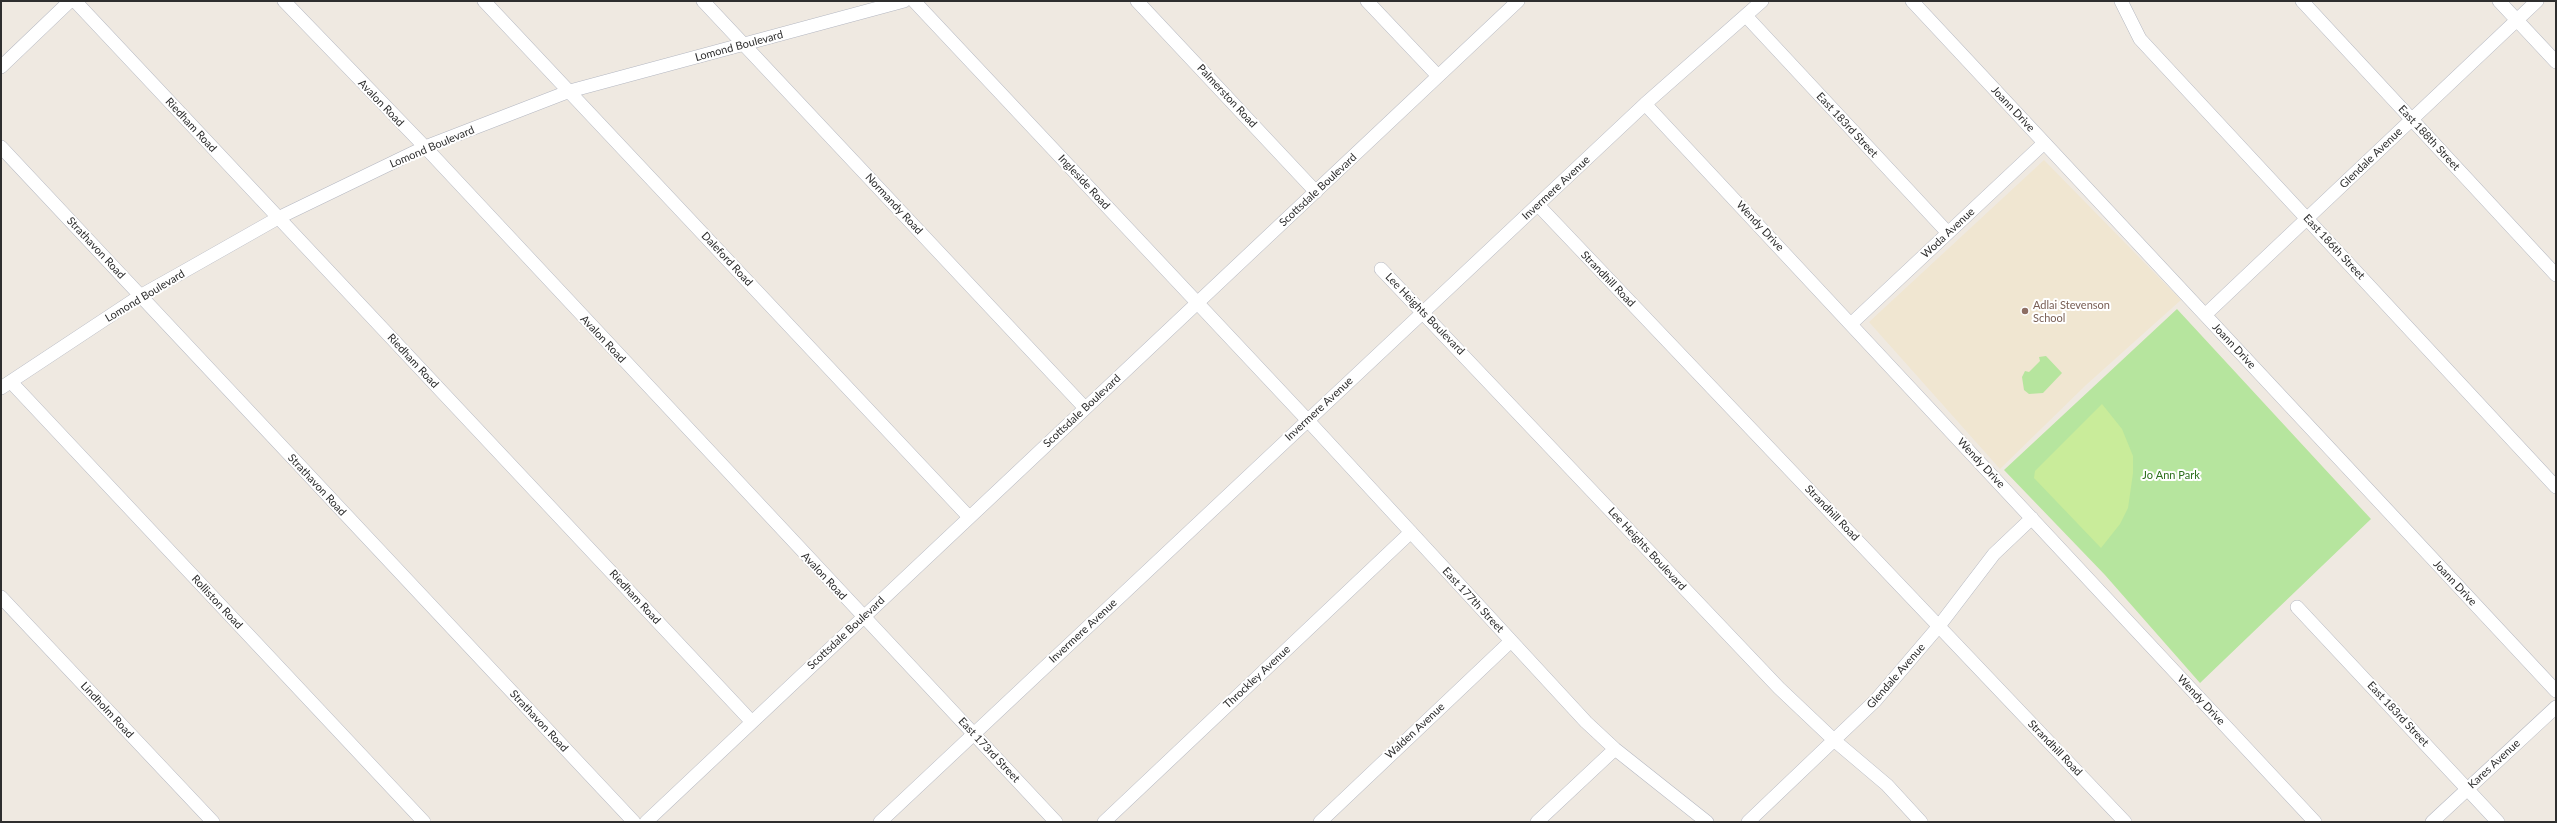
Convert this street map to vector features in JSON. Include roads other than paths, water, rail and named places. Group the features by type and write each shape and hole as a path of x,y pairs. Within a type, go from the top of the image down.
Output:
{"street":[{"path":"1,67 70,1"},
{"name":"Riedham Road","path":"75,1 751,721"},
{"name":"Avalon Road","path":"284,1 425,148 863,618 921,678"},
{"name":"Daleford Road","path":"484,1 969,517"},
{"name":"Normandy Road","path":"703,1 1085,408"},
{"name":"Lomond Boulevard","path":"6,385 140,296 278,218 425,148 570,91 904,1"},
{"name":"Ingleside Road","path":"914,1 1254,362"},
{"name":"Palmerston Road","path":"1137,1 1316,192"},
{"path":"1368,1 1438,76"},
{"name":"Scottsdale Boulevard","path":"646,822 751,721 1198,304 1518,1"},
{"name":"Invermere Avenue","path":"880,822 1307,420 1646,104 1762,1"},
{"name":"Joann Drive","path":"1912,1 2556,692"},
{"name":"East 186th Street","path":"2121,1 2140,39 2556,487"},
{"name":"East 188th Street","path":"2302,1 2556,275"},
{"path":"2499,1 2556,62"},
{"name":"Glendale Avenue","path":"2205,315 2308,219 2411,118 2537,1"},
{"name":"East 183rd Street","path":"1746,16 1948,233"},
{"name":"Wendy Drive","path":"1646,104 1852,323 2315,822"},
{"name":"Woda Avenue","path":"1852,323 2044,143"},
{"name":"Strathavon Road","path":"1,147 634,822"},
{"name":"Strandhill Road","path":"1538,205 2125,822"},
{"name":"Lee Heights Boulevard","path":"1381,268 1732,640 1835,741 1888,785 1921,822"},
{"name":"East 177th Street","path":"1254,362 1586,722 1615,749 1707,822"},
{"name":"Rolliston Road","path":"6,385 424,822"},
{"name":"Glendale Avenue","path":"1748,822 1875,702 1939,626 1994,554 2032,518"},
{"name":"Throckley Avenue","path":"1104,822 1411,532"},
{"name":"Lindholm Road","path":"1,597 213,822"},
{"name":"East 183rd Street","path":"2297,607 2498,822"},
{"name":"Walden Avenue","path":"1320,822 1511,640"},
{"name":"East 173rd Street","path":"921,678 1056,822"},
{"name":"Kares Avenue","path":"2432,822 2556,707"},
{"path":"1537,822 1615,749"}],"place":[{"name":"Adlai Stevenson School","path":"2025,311"}],"park label":[{"name":"Jo Ann Park","path":"2171,475"}]}
